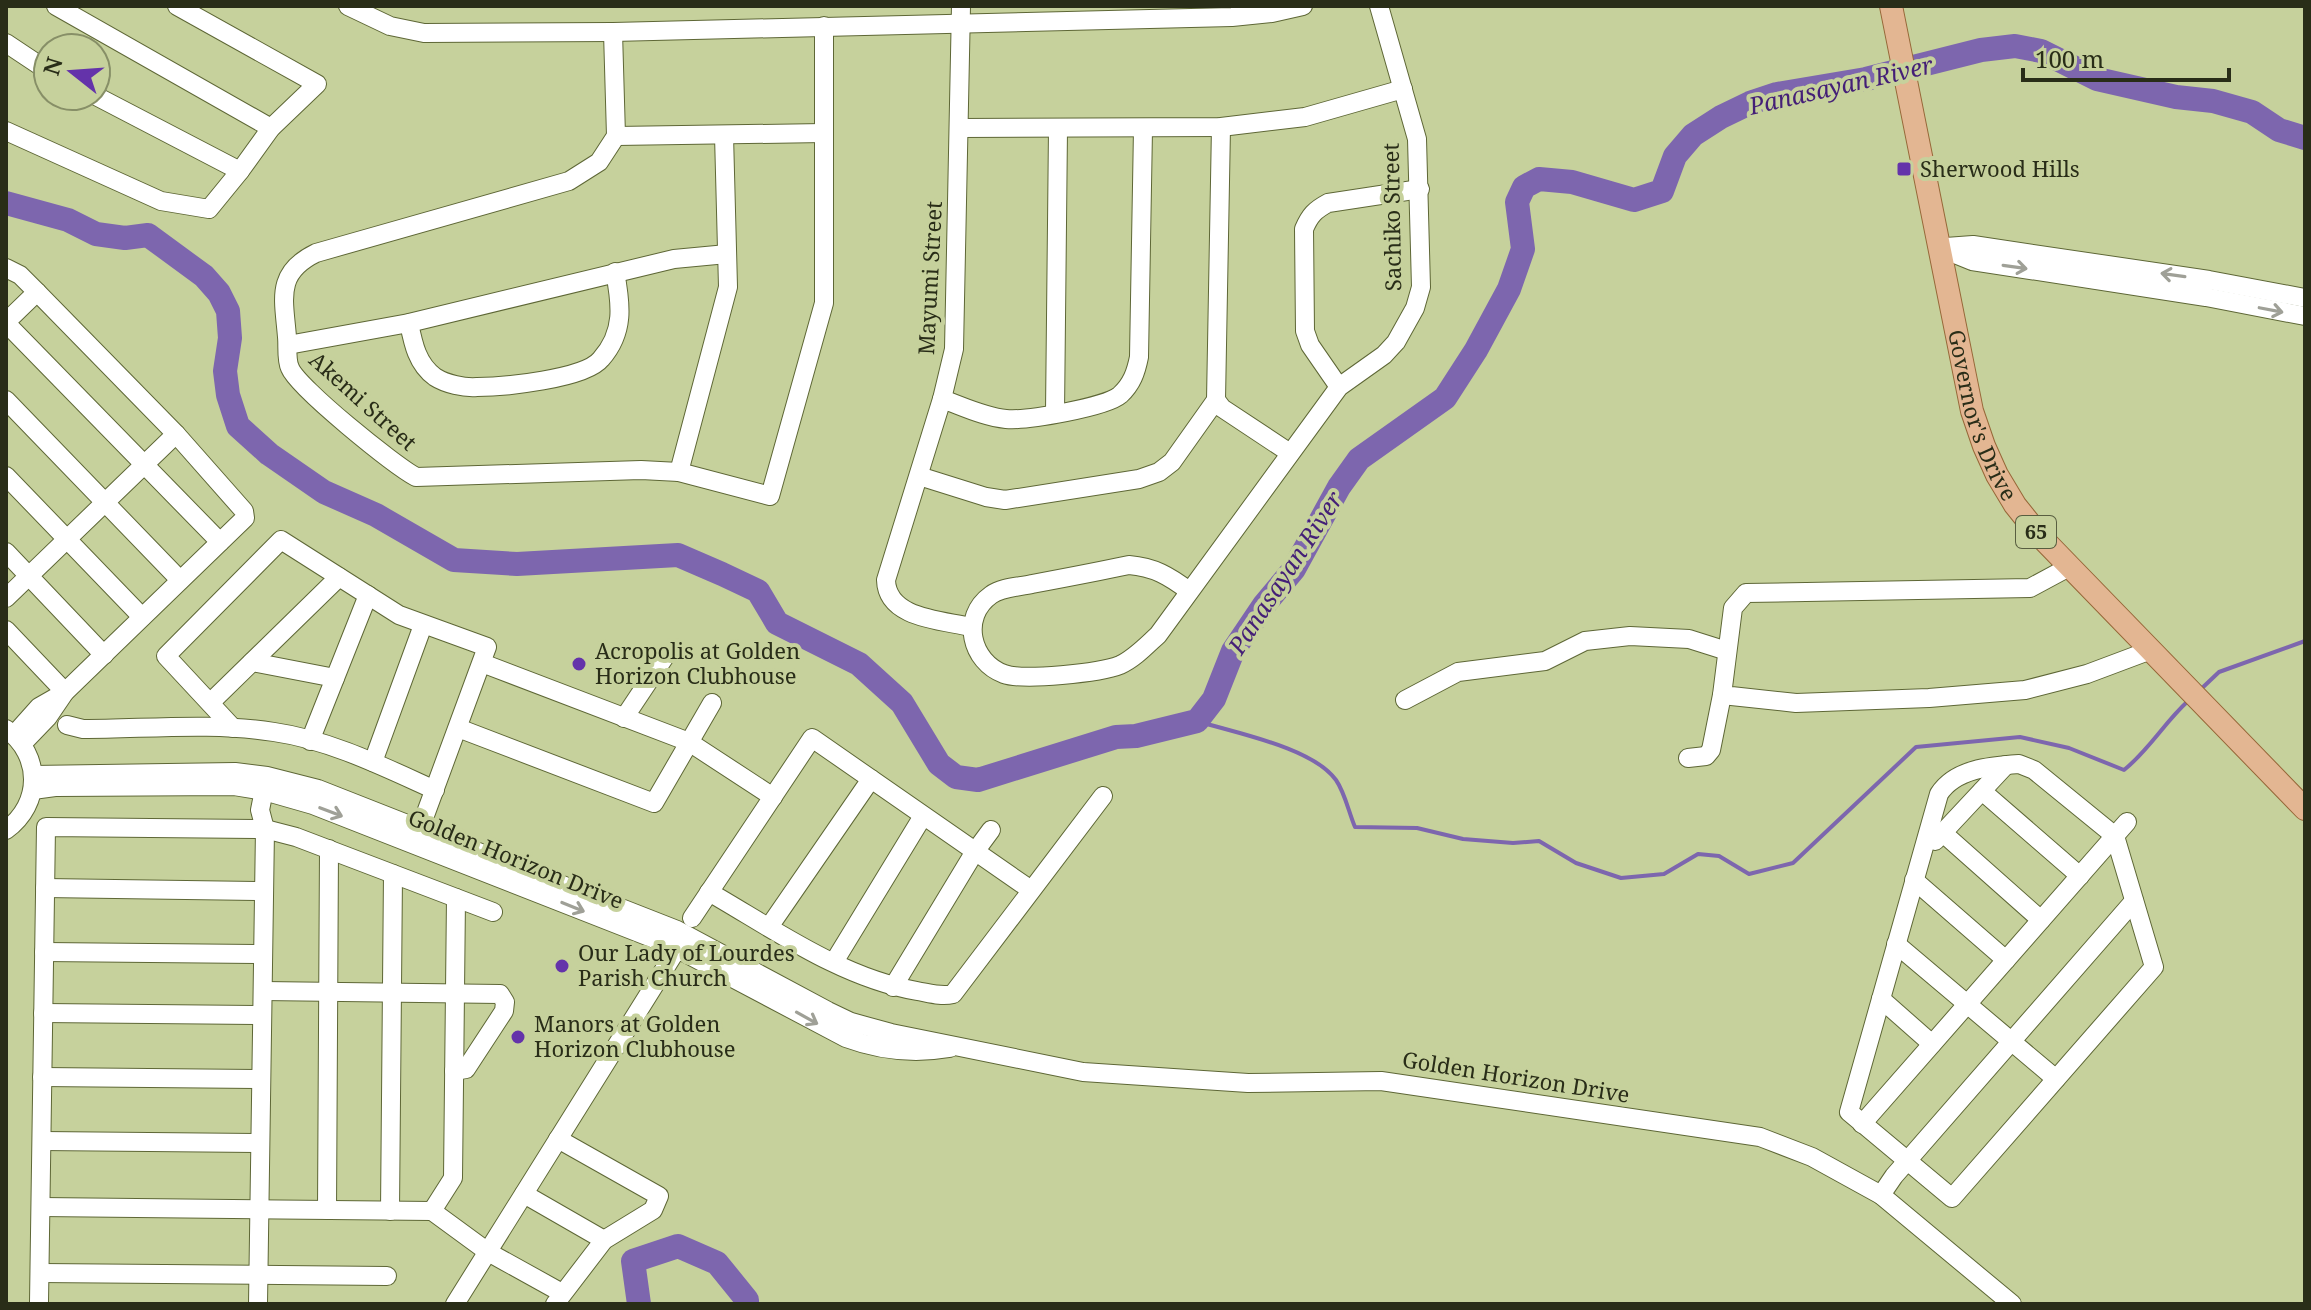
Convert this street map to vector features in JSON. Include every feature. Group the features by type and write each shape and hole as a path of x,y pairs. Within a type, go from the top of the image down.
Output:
{"main road":[{"name":"Governor's Drive","path":"1891,6 1963,369 1984,446 2015,505 2039,535 2305,809"}],"street":[{"path":"56,6 271,128"},
{"path":"6,131 161,201 209,209 271,128 317,84 177,6"},
{"path":"348,6 390,26 424,33 824,26 961,15 1232,17 1303,6"},
{"name":"Sachiko Street","path":"971,627 976,646 990,665 1013,677 1051,676 1120,665 1138,653 1158,635 1339,387 1384,355 1396,342 1415,308 1421,287 1420,189 1417,139 1379,6"},
{"name":"Mayumi Street","path":"961,15 954,349 942,399 886,580 887,591 902,609 971,627"},
{"path":"613,32 616,136 824,133 824,26"},
{"path":"6,43 32,60"},
{"path":"960,128 1221,127 1305,117 1403,89"},
{"path":"112,104 240,171"},
{"path":"919,476 1005,500 1139,479 1159,472 1172,462 1216,400 1221,127"},
{"path":"1055,413 1058,129"},
{"path":"942,399 1006,419 1100,405 1118,397 1132,382 1139,357 1143,129"},
{"name":"Akemi Street","path":"616,136 599,162 569,181 316,253 299,261 287,279 284,297 289,368 304,386 395,466 416,477 641,470 679,472 770,496 824,303 824,133"},
{"path":"679,472 728,287 724,135"},
{"path":"1339,387 1310,345 1305,331 1304,229 1315,209 1328,203 1420,189"},
{"path":"1940,248 1973,245 2209,280 2305,298"},
{"path":"1940,248 1972,261 2206,297 2305,316"},
{"path":"288,345 409,323 674,259 727,254"},
{"path":"6,268 20,275 176,434 244,511 245,518 65,692 48,717 14,736 33,782 25,811 6,830"},
{"path":"409,323 416,353 435,376 454,385 476,388 573,376 600,361 614,337 621,310 615,272"},
{"path":"37,292 6,322 220,542"},
{"path":"6,400 180,580"},
{"path":"1216,400 1222,408 1290,453"},
{"path":"6,598 176,434"},
{"path":"6,476 142,617"},
{"path":"233,728 166,656 281,540 399,615 487,647 418,836"},
{"path":"6,552 104,655"},
{"path":"971,627 982,604 1000,591 1129,565 1166,574 1189,591"},
{"path":"1688,758 1706,756 1711,750 1722,695 1733,608 1746,593 2030,588 2069,567"},
{"path":"211,702 339,577"},
{"path":"310,741 368,595"},
{"path":"373,762 423,625"},
{"path":"6,630 65,692"},
{"path":"1405,700 1458,672 1545,661 1585,641 1630,636 1689,639 1727,651"},
{"path":"1722,695 1796,703 1929,698 2025,690 2156,656"},
{"path":"624,718 664,658"},
{"path":"252,662 335,678"},
{"path":"482,663 689,742 773,797"},
{"path":"458,728 654,803 712,703"},
{"path":"67,725 83,729 233,728 275,732 373,762 435,790"},
{"path":"692,918 812,738 1031,890"},
{"path":"2019,764 2034,770 2121,829 2134,901 2154,967 1952,1198 1849,1112 1939,794 1947,781 1957,775 2019,764"},
{"path":"1920,858 2006,765"},
{"name":"Golden Horizon Drive","path":"33,782 200,771 273,786 313,805 418,836 677,930 851,1022 891,1033 1083,1072 1248,1083 1381,1081 1760,1137 1812,1157 1881,1195 2012,1304"},
{"path":"769,927 871,779"},
{"path":"258,1304 265,829 260,810 273,786"},
{"path":"1982,791 2080,876"},
{"path":"709,892 861,976 893,987 945,996 953,994 1103,796"},
{"path":"834,962 923,816"},
{"path":"39,1302 46,827 265,829 329,849 493,912"},
{"path":"1862,1124 2121,829"},
{"path":"893,987 991,830"},
{"path":"1943,833 2041,920"},
{"name":"Golden Horizon Drive","path":"418,836 677,949 862,1044 921,1053 961,1047"},
{"path":"327,1210 329,849"},
{"path":"390,1211 393,874"},
{"path":"1914,880 2006,960"},
{"path":"45,888 264,891"},
{"path":"432,1211 453,1178 456,898"},
{"path":"1881,1195 2134,901"},
{"path":"1896,944 2056,1079"},
{"path":"455,1304 677,949"},
{"path":"44,952 263,954"},
{"path":"263,991 500,994 505,1002 504,1011 466,1069 454,1071"},
{"path":"1881,999 1932,1044"},
{"path":"43,1013 262,1015"},
{"path":"42,1077 261,1079"},
{"path":"41,1207 432,1211 559,1298 604,1240 653,1210 659,1196 558,1139"},
{"path":"42,1141 260,1143"},
{"path":"524,1194 604,1240"},
{"path":"40,1273 387,1276"}],"waterway":[{"name":"Panasayan River","path":"6,203 68,220 96,234 125,238 148,235 204,276 219,293 228,311 230,338 225,371 228,395 238,426 269,454 324,492 376,515 454,560 517,564 678,555 722,574 758,591 777,623 859,664 902,703 939,764 956,777 978,780 1116,737 1136,736 1197,721 1214,699 1233,651 1264,605 1294,569 1339,487 1359,459 1445,398 1476,350 1509,289 1523,249 1517,202 1524,187 1539,179 1572,182 1634,200 1662,191 1675,156 1693,135 1750,103 1777,94 1866,79 1981,50 2015,46 2041,51 2097,79 2176,97 2213,101 2252,112 2279,130 2305,138"},
{"path":"2200,690 2219,672 2305,641"},
{"path":"1197,721 1272,743 1325,768 1339,785 1355,827 1417,828 1463,839 1513,843 1539,841 1576,863 1621,878 1664,874 1698,854 1719,856 1749,874 1793,863 1916,747 2020,737 2069,748 2124,770 2188,701"},
{"path":"639,1304 633,1261 678,1246 717,1263 747,1304"}],"place":[{"name":"Sherwood Hills","path":"1904,169"},
{"name":"Acropolis at Golden Horizon Clubhouse","path":"579,664"},
{"name":"Our Lady of Lourdes Parish Church","path":"562,966"},
{"name":"Manors at Golden Horizon Clubhouse","path":"518,1037"}]}
